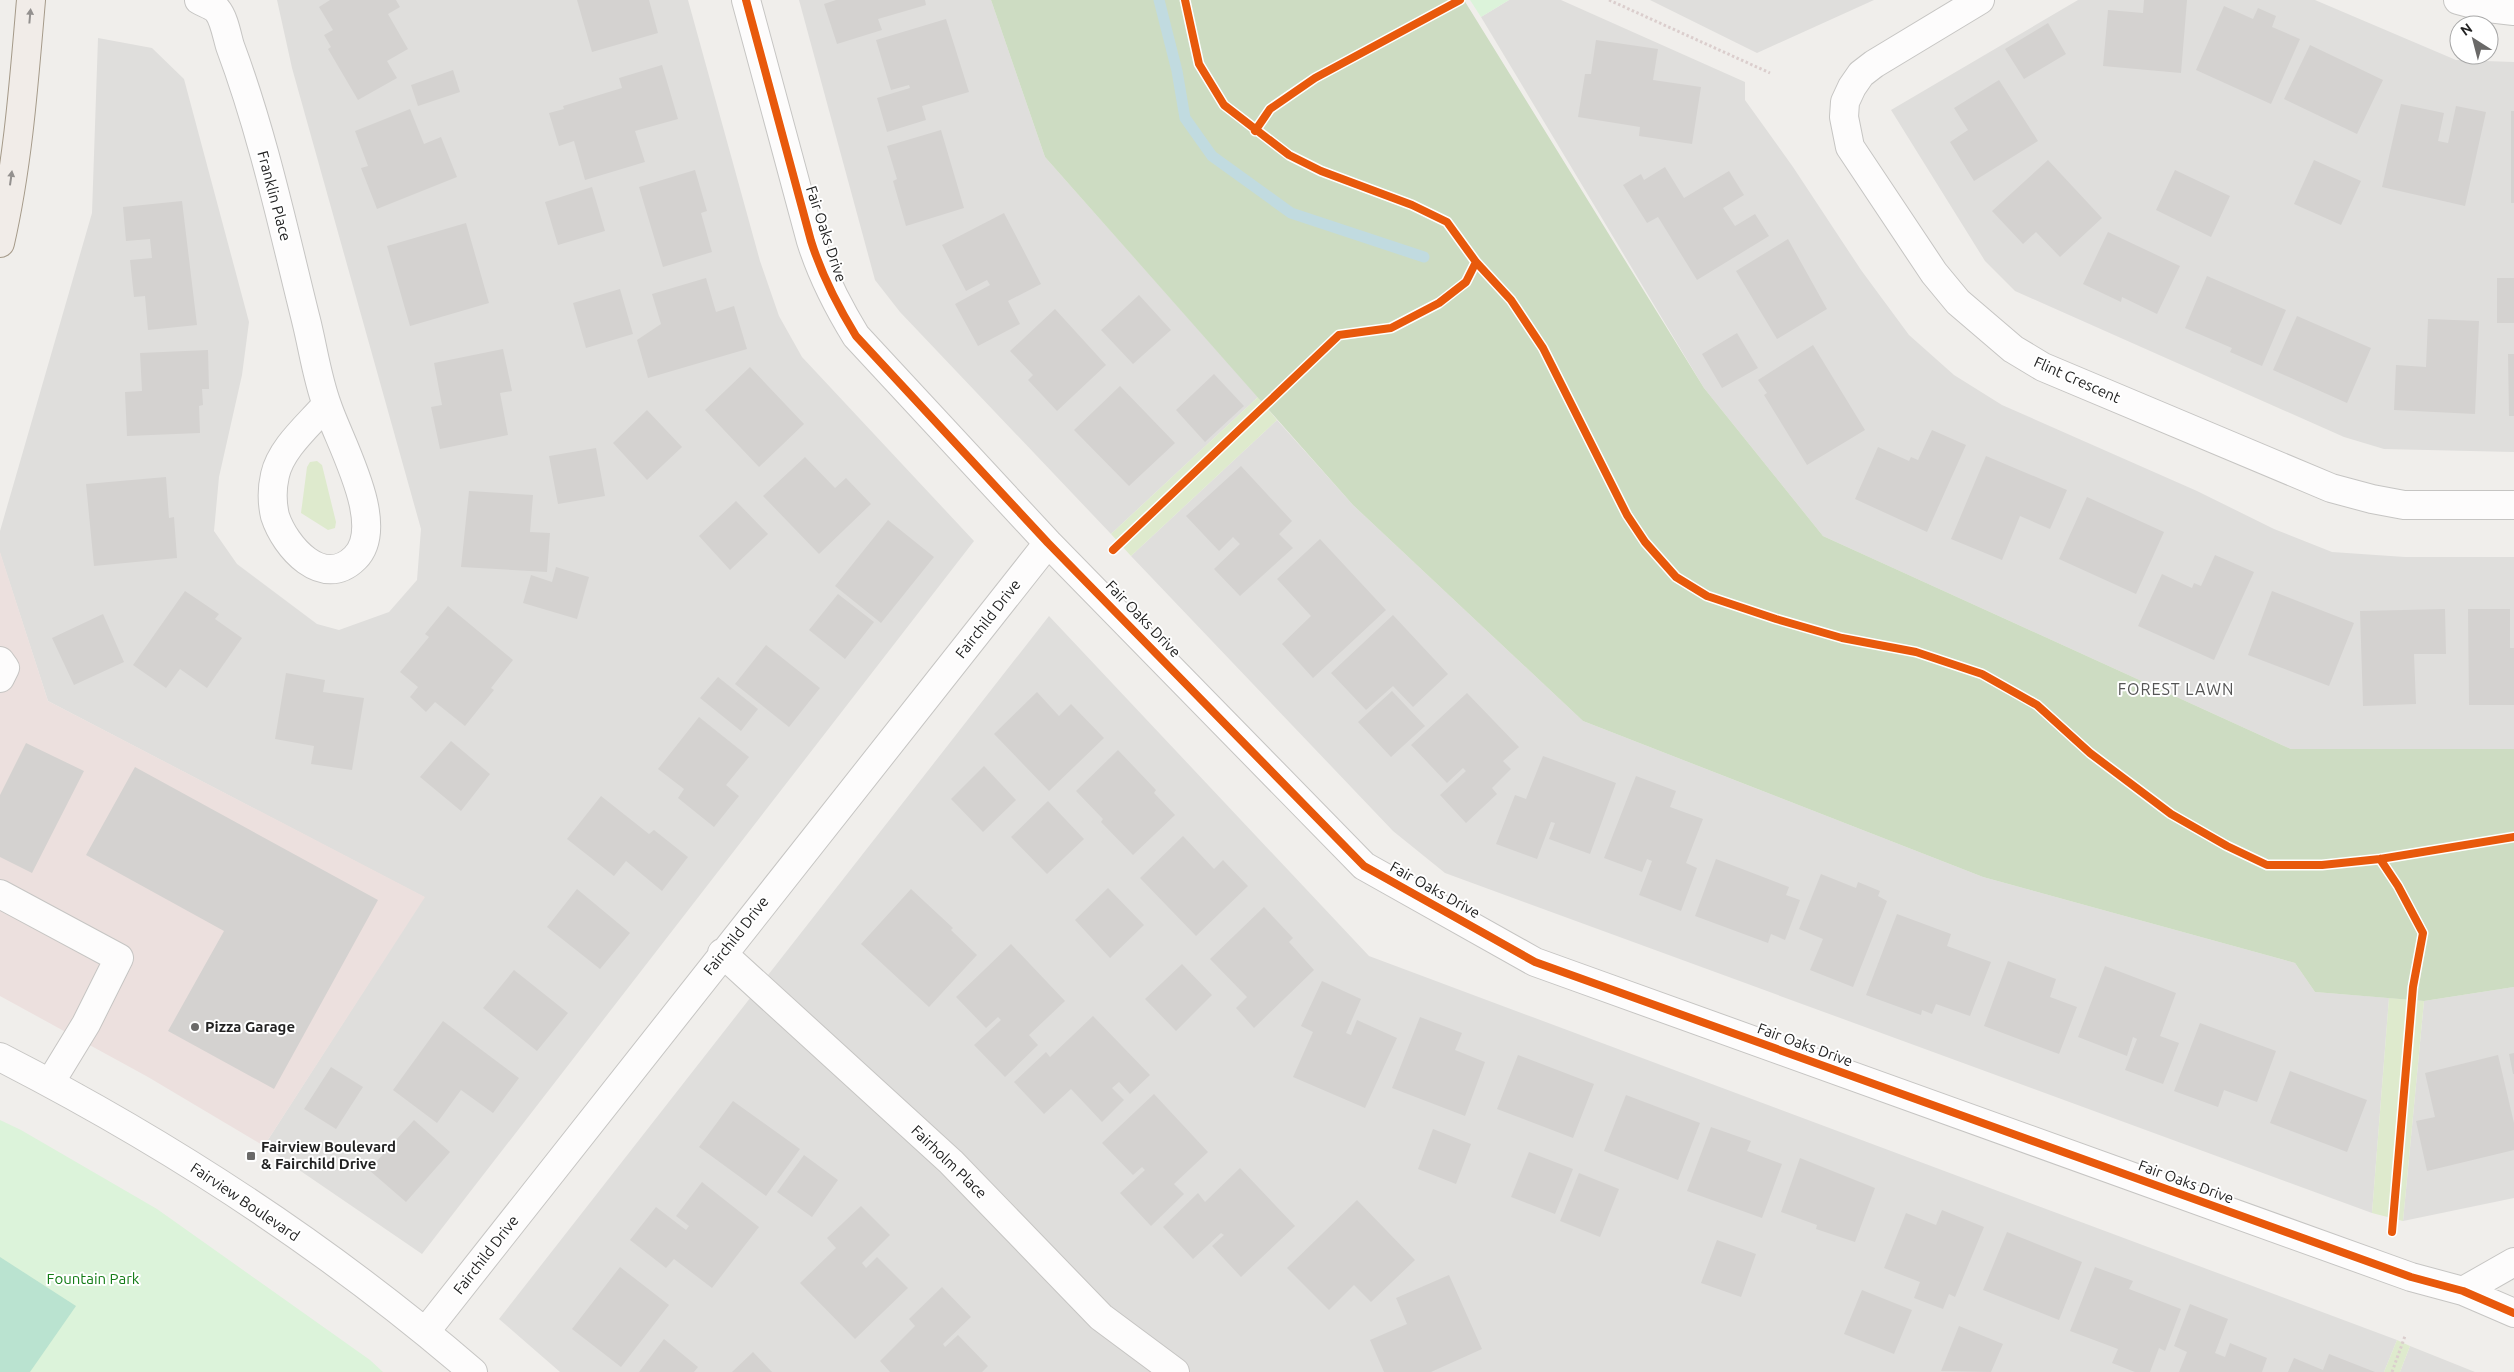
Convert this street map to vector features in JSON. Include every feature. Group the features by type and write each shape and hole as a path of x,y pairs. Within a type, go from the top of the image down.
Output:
{"main road":[{"path":"0,243 6,218 21,110 31,0"}],"street":[{"name":"Franklin Place","path":"199,0 217,10 239,69 275,195 326,405 358,484 367,530 366,543 356,558 340,568 328,569 315,567 303,560 283,534 275,516 272,495 275,473 284,453 326,405"},
{"name":"Fair Oaks Drive","path":"746,0 811,241 822,274 837,306 856,336 1048,542 1364,866 1535,962 2411,1277 2463,1291 2514,1313"},
{"name":"Flint Crescent","path":"1980,0 1874,64 1861,74 1852,87 1846,102 1844,117 1845,133 1850,147 1934,273 1958,302 2013,349 2043,367 2331,488 2404,505 2514,505"},
{"path":"2458,0 2488,8 2514,11"},
{"name":"Fairchild Drive","path":"426,1331 722,952 1048,542"},
{"path":"0,661 5,668 0,678"},
{"path":"0,894 120,958 86,1024 50,1082"},
{"name":"Fairholm Place","path":"722,952 951,1162 1101,1317 1175,1372"},
{"name":"Fairview Boulevard","path":"0,1057 50,1082 138,1132 225,1187 320,1253 426,1331 473,1372"},
{"path":"2463,1291 2514,1262"}],"path":[{"path":"1609,0 1770,74"},
{"path":"2392,1372 2405,1336"}],"shaded area":[{"path":"277,0 688,0 760,261 779,316 802,357 974,541 422,1254 264,1146 424,897 48,701 0,553 0,531 92,213 98,38 152,48 184,79 249,322 242,375 219,477 214,531 237,564 317,624 339,630 389,612 417,580 421,529 292,68"},
{"path":"799,0 991,0 1045,157 1258,397 1111,534 900,312 875,280"},
{"path":"1509,0 1561,0 1745,82 1745,100 1793,167 1861,270 1909,335 1954,375 2002,405 2197,491 2274,529 2332,552 2405,557 2514,557 2514,749 2291,749 1823,536 1704,388 1481,17"},
{"path":"1650,0 1874,0 1757,53"},
{"path":"2078,0 2315,0 2449,57 2449,65 2499,65 2499,61 2514,62 2514,452 2384,449 2344,437 2015,291 1985,261 1891,110"},
{"path":"1277,420 1353,505 1583,721 1983,877 2295,963 2315,992 2389,998 2372,1213 1445,873 1393,831 1131,556"},
{"path":"0,552 48,701 425,897 264,1146 148,1077 0,996"},
{"path":"1049,616 1369,956 2397,1340 2384,1372 560,1372 499,1319"},
{"path":"2514,987 2514,1198 2403,1221 2424,1001"},
{"path":"2410,1346 2475,1372 2400,1372"}],"green space":[{"path":"991,0 1464,0 1704,388 1823,536 2291,749 2514,749 2514,987 2424,1001 2315,992 2295,963 1983,877 1583,721 1353,505 1045,157"},
{"path":"1470,0 1509,0 1481,17"},
{"path":"1258,397 1277,420 1131,556 1111,534"},
{"path":"317,461 322,465 336,522 335,528 328,530 301,513 307,467 310,462"},
{"path":"2389,998 2424,1001 2403,1221 2372,1213"},
{"name":"Fountain Park","path":"0,1120 21,1130 157,1209 370,1360 383,1372 0,1372"},
{"path":"0,1257 76,1306 30,1372 0,1372"},
{"path":"2397,1340 2410,1346 2400,1372 2384,1372"}],"building":[{"path":"330,0 396,0 400,7 388,14 408,49 387,61 397,78 358,100 328,49 331,47 324,35 333,30 319,7"},
{"path":"577,0 649,0 658,33 592,52"},
{"path":"836,0 925,0 926,5 878,19 882,30 837,44 824,4"},
{"path":"2144,0 2187,0 2181,73 2103,66 2108,10 2143,13"},
{"path":"2224,6 2253,19 2258,8 2276,16 2272,27 2300,39 2271,104 2196,70"},
{"path":"946,19 969,92 922,106 926,120 887,132 877,98 910,88 909,85 891,90 876,40"},
{"path":"2048,23 2066,54 2024,79 2005,49"},
{"path":"1596,40 1658,49 1653,80 1701,87 1692,144 1639,136 1640,127 1578,117 1585,74 1591,74"},
{"path":"2310,45 2383,80 2357,134 2284,99"},
{"path":"662,65 678,119 635,131 645,162 585,180 574,141 559,146 549,113 564,109 563,106 622,88 619,78"},
{"path":"453,70 460,92 418,106 411,85"},
{"path":"1999,80 2038,141 1974,181 1950,142 1968,130 1954,108"},
{"path":"2401,104 2444,113 2438,141 2448,143 2456,106 2486,112 2465,206 2382,187"},
{"path":"410,109 424,144 441,137 457,177 377,209 361,168 368,166 355,131"},
{"path":"2511,111 2514,111 2514,203 2511,203"},
{"path":"941,130 964,208 906,226 893,181 897,179 887,146"},
{"path":"2048,160 2102,218 2060,257 2036,232 2023,244 1992,211"},
{"path":"2314,160 2361,181 2341,225 2294,204"},
{"path":"1665,167 1684,198 1729,171 1744,195 1723,208 1735,226 1755,214 1769,236 1697,280 1658,217 1647,223 1623,185 1641,174 1644,180"},
{"path":"695,170 707,211 701,213 712,252 663,267 639,187"},
{"path":"2175,170 2230,196 2211,237 2156,210"},
{"path":"592,187 605,231 558,245 545,202"},
{"path":"182,201 197,325 148,330 145,296 134,297 130,260 152,258 150,239 126,241 123,207"},
{"path":"1004,213 1041,284 1008,301 1020,324 978,346 955,304 990,285 987,280 966,291 942,245"},
{"path":"466,223 489,303 410,326 387,246"},
{"path":"2108,232 2180,266 2157,314 2122,297 2121,302 2083,284"},
{"path":"1788,239 1827,309 1777,339 1736,271"},
{"path":"2207,276 2286,310 2262,366 2230,352 2232,348 2185,328"},
{"path":"706,278 716,312 734,306 747,349 648,378 637,340 661,324 652,294"},
{"path":"2497,278 2514,278 2514,323 2497,323"},
{"path":"620,289 633,334 586,348 573,303"},
{"path":"1139,295 1171,330 1133,364 1101,330"},
{"path":"1055,309 1106,365 1057,411 1028,380 1033,375 1010,351"},
{"path":"2297,316 2371,348 2347,403 2273,370"},
{"path":"2428,319 2479,321 2475,414 2394,410 2396,365 2426,367"},
{"path":"1737,333 1758,368 1722,388 1702,354"},
{"path":"1813,345 1865,430 1807,465 1764,395 1767,393 1758,380"},
{"path":"503,349 512,391 500,393 508,435 440,449 431,407 442,405 434,363"},
{"path":"208,350 209,389 202,389 203,405 199,406 200,433 127,436 125,392 142,391 140,353"},
{"path":"2508,354 2514,354 2514,416 2509,416"},
{"path":"750,367 804,424 759,467 705,410"},
{"path":"1214,374 1244,406 1205,442 1176,410"},
{"path":"1120,386 1175,443 1129,486 1074,430"},
{"path":"647,410 682,447 647,480 613,443"},
{"path":"1932,430 1966,445 1927,532 1855,499 1878,447 1909,461 1911,457 1918,460"},
{"path":"596,448 605,496 558,504 549,456"},
{"path":"1986,456 2067,490 2050,529 2020,516 2002,560 1951,539"},
{"path":"805,457 835,488 846,478 871,504 819,554 763,496"},
{"path":"1241,466 1292,521 1279,534 1293,548 1240,596 1214,569 1240,544 1233,537 1219,551 1186,516"},
{"path":"166,477 169,518 174,517 177,558 94,566 86,484"},
{"path":"469,491 533,495 530,532 550,533 547,572 461,567"},
{"path":"2087,497 2164,532 2136,594 2059,559"},
{"path":"736,501 768,534 730,570 699,536"},
{"path":"888,520 934,557 881,623 835,586"},
{"path":"1320,539 1386,610 1313,678 1282,644 1311,616 1277,579"},
{"path":"2215,555 2254,572 2214,660 2138,626 2162,574 2192,588 2194,583 2201,586"},
{"path":"556,567 589,577 577,619 523,603 531,575 552,582"},
{"path":"185,591 219,614 215,619 242,638 207,688 180,669 166,688 133,665"},
{"path":"2272,591 2354,623 2329,686 2248,655"},
{"path":"838,594 874,622 845,659 809,630"},
{"path":"448,606 513,660 491,688 494,690 465,726 435,702 426,712 410,697 418,687 400,672 429,637 425,634"},
{"path":"2445,609 2446,654 2414,654 2416,704 2363,706 2360,611"},
{"path":"2468,609 2510,609 2510,648 2514,648 2514,705 2469,705"},
{"path":"103,614 124,662 74,685 52,638"},
{"path":"1393,615 1448,674 1413,707 1393,686 1366,710 1331,673"},
{"path":"766,645 820,688 789,727 735,684"},
{"path":"286,673 325,680 323,692 364,698 352,770 311,764 314,746 275,739"},
{"path":"718,677 758,709 741,731 700,698"},
{"path":"1392,691 1425,726 1391,757 1358,722"},
{"path":"1037,692 1059,716 1071,704 1104,738 1049,791 994,734"},
{"path":"1467,693 1519,747 1503,761 1511,769 1492,788 1497,794 1466,823 1440,795 1466,771 1463,768 1447,783 1411,745"},
{"path":"699,717 749,757 726,785 739,796 714,827 678,798 684,789 658,769"},
{"path":"451,741 490,774 461,811 420,777"},
{"path":"26,743 84,771 32,873 0,857 0,795"},
{"path":"1118,750 1156,790 1154,793 1175,815 1133,855 1101,822 1103,819 1076,791"},
{"path":"1543,756 1616,783 1590,854 1549,839 1555,823 1551,822 1537,859 1496,844 1515,795 1526,799"},
{"path":"984,766 1016,800 983,832 951,799"},
{"path":"135,767 378,900 274,1089 168,1031 224,931 86,855"},
{"path":"1636,776 1676,791 1670,807 1703,819 1686,863 1697,868 1681,911 1639,895 1652,861 1647,859 1642,872 1604,858"},
{"path":"601,796 649,834 654,830 688,857 662,891 626,861 614,876 567,839"},
{"path":"1048,801 1084,839 1047,874 1011,837"},
{"path":"1183,836 1214,869 1223,860 1248,886 1196,936 1140,878"},
{"path":"1716,859 1789,887 1786,895 1800,900 1785,940 1771,934 1768,943 1695,916"},
{"path":"1821,874 1856,888 1858,882 1880,891 1878,896 1887,901 1853,987 1810,970 1823,939 1799,929"},
{"path":"1108,888 1144,925 1110,958 1075,920"},
{"path":"577,889 630,933 600,969 547,927"},
{"path":"911,889 953,928 951,930 977,955 929,1007 861,944"},
{"path":"1264,907 1293,938 1289,942 1314,970 1254,1028 1236,1008 1247,997 1210,959"},
{"path":"1897,914 1951,934 1947,946 1991,962 1970,1016 1936,1004 1932,1014 1922,1010 1921,1015 1866,995"},
{"path":"1011,944 1065,1001 1029,1035 1038,1045 1005,1077 974,1045 1001,1020 998,1017 986,1028 956,997"},
{"path":"2008,961 2056,979 2050,997 2077,1007 2059,1054 1984,1026"},
{"path":"1182,964 1212,995 1176,1031 1145,999"},
{"path":"2105,966 2176,993 2160,1036 2179,1043 2163,1084 2125,1070 2137,1039 2133,1037 2127,1056 2078,1037"},
{"path":"514,970 568,1013 537,1051 483,1008"},
{"path":"1322,981 1361,999 1346,1033 1351,1035 1357,1020 1397,1038 1365,1108 1293,1077 1313,1032 1301,1026"},
{"path":"1093,1016 1150,1075 1130,1094 1119,1082 1112,1088 1124,1100 1102,1122 1071,1089 1044,1114 1014,1082 1046,1052 1050,1057"},
{"path":"1420,1017 1462,1033 1455,1050 1485,1062 1465,1116 1392,1088"},
{"path":"443,1021 519,1078 493,1113 461,1090 437,1123 393,1090"},
{"path":"2200,1023 2276,1051 2257,1102 2224,1090 2218,1107 2174,1091"},
{"path":"2514,1053 2514,1074 2513,1074 2509,1054"},
{"path":"1518,1055 1594,1084 1573,1138 1497,1109"},
{"path":"2498,1055 2514,1123 2514,1150 2427,1171 2416,1121 2435,1117 2425,1073"},
{"path":"331,1067 363,1087 336,1129 304,1109"},
{"path":"2290,1071 2367,1100 2347,1152 2270,1123"},
{"path":"1154,1094 1208,1152 1174,1184 1184,1194 1151,1226 1120,1193 1145,1170 1142,1167 1133,1175 1102,1143"},
{"path":"1626,1095 1700,1123 1678,1180 1604,1151"},
{"path":"733,1101 800,1149 766,1196 699,1147"},
{"path":"414,1120 450,1152 406,1202 369,1170"},
{"path":"1711,1127 1751,1141 1747,1151 1782,1164 1762,1218 1687,1191"},
{"path":"1433,1129 1471,1144 1456,1184 1418,1169"},
{"path":"1529,1152 1573,1169 1555,1214 1511,1197"},
{"path":"804,1155 838,1180 812,1217 777,1192"},
{"path":"1800,1158 1875,1188 1855,1242 1816,1229 1817,1225 1781,1212"},
{"path":"1240,1168 1295,1226 1241,1277 1212,1246 1224,1235 1221,1233 1193,1259 1163,1227 1198,1193 1205,1202"},
{"path":"1579,1173 1619,1189 1600,1237 1560,1221"},
{"path":"702,1182 759,1227 712,1288 674,1259 666,1268 630,1240 656,1207 686,1230 689,1226 676,1216"},
{"path":"1357,1200 1415,1260 1371,1302 1354,1285 1329,1310 1287,1268"},
{"path":"861,1206 890,1235 862,1263 866,1268 877,1257 908,1288 855,1339 800,1283 836,1248 827,1238"},
{"path":"1942,1210 1984,1227 1955,1297 1949,1294 1943,1309 1914,1298 1920,1282 1884,1268 1906,1213 1936,1225"},
{"path":"2007,1232 2082,1262 2059,1320 1983,1290"},
{"path":"1717,1240 1756,1254 1741,1297 1701,1283"},
{"path":"620,1267 669,1305 621,1367 572,1329"},
{"path":"2095,1267 2133,1281 2129,1289 2181,1309 2165,1351 2159,1348 2150,1372 2135,1372 2112,1363 2118,1349 2070,1331"},
{"path":"1449,1275 1482,1349 1431,1372 1384,1372 1370,1340 1407,1324 1396,1298"},
{"path":"942,1287 971,1317 943,1344 945,1347 958,1335 988,1366 982,1372 890,1372 880,1361 915,1326 909,1319"},
{"path":"1862,1290 1912,1310 1894,1354 1844,1334"},
{"path":"2190,1304 2228,1319 2215,1353 2225,1357 2230,1343 2267,1358 2262,1372 2179,1372 2187,1352 2174,1346"},
{"path":"1959,1326 2003,1344 1991,1372 1941,1371"},
{"path":"664,1339 698,1367 694,1372 639,1372"},
{"path":"753,1352 772,1372 732,1372"},
{"path":"2329,1354 2375,1372 2288,1372 2294,1358 2323,1370"}],"waterway":[{"path":"1159,0 1177,71 1185,118 1212,156 1291,213 1424,257"}],"cycle path":[{"path":"746,0 811,241 831,290 856,336 1048,543 1364,866 1535,962 2411,1277 2463,1291 2514,1313"},
{"path":"1185,0 1199,64 1224,105 1289,155 1321,171 1412,205 1447,222 1476,262 1511,300 1543,348 1627,515 1645,542 1676,577 1707,596 1776,619 1842,638 1916,652 1982,674 2037,705 2090,753 2171,814 2227,846 2267,865 2322,865 2380,859 2514,837"},
{"path":"1255,131 1270,109 1315,78 1460,0"},
{"path":"1113,550 1339,335 1391,328 1439,303 1466,282 1476,262"},
{"path":"2380,859 2398,886 2423,933 2413,987 2392,1232"}],"place":[{"name":"Pizza Garage","path":"195,1027"},
{"name":"Fairview Boulevard & Fairchild Drive","path":"251,1156"}],"district":[{"name":"FOREST LAWN","path":"2176,689"}]}
